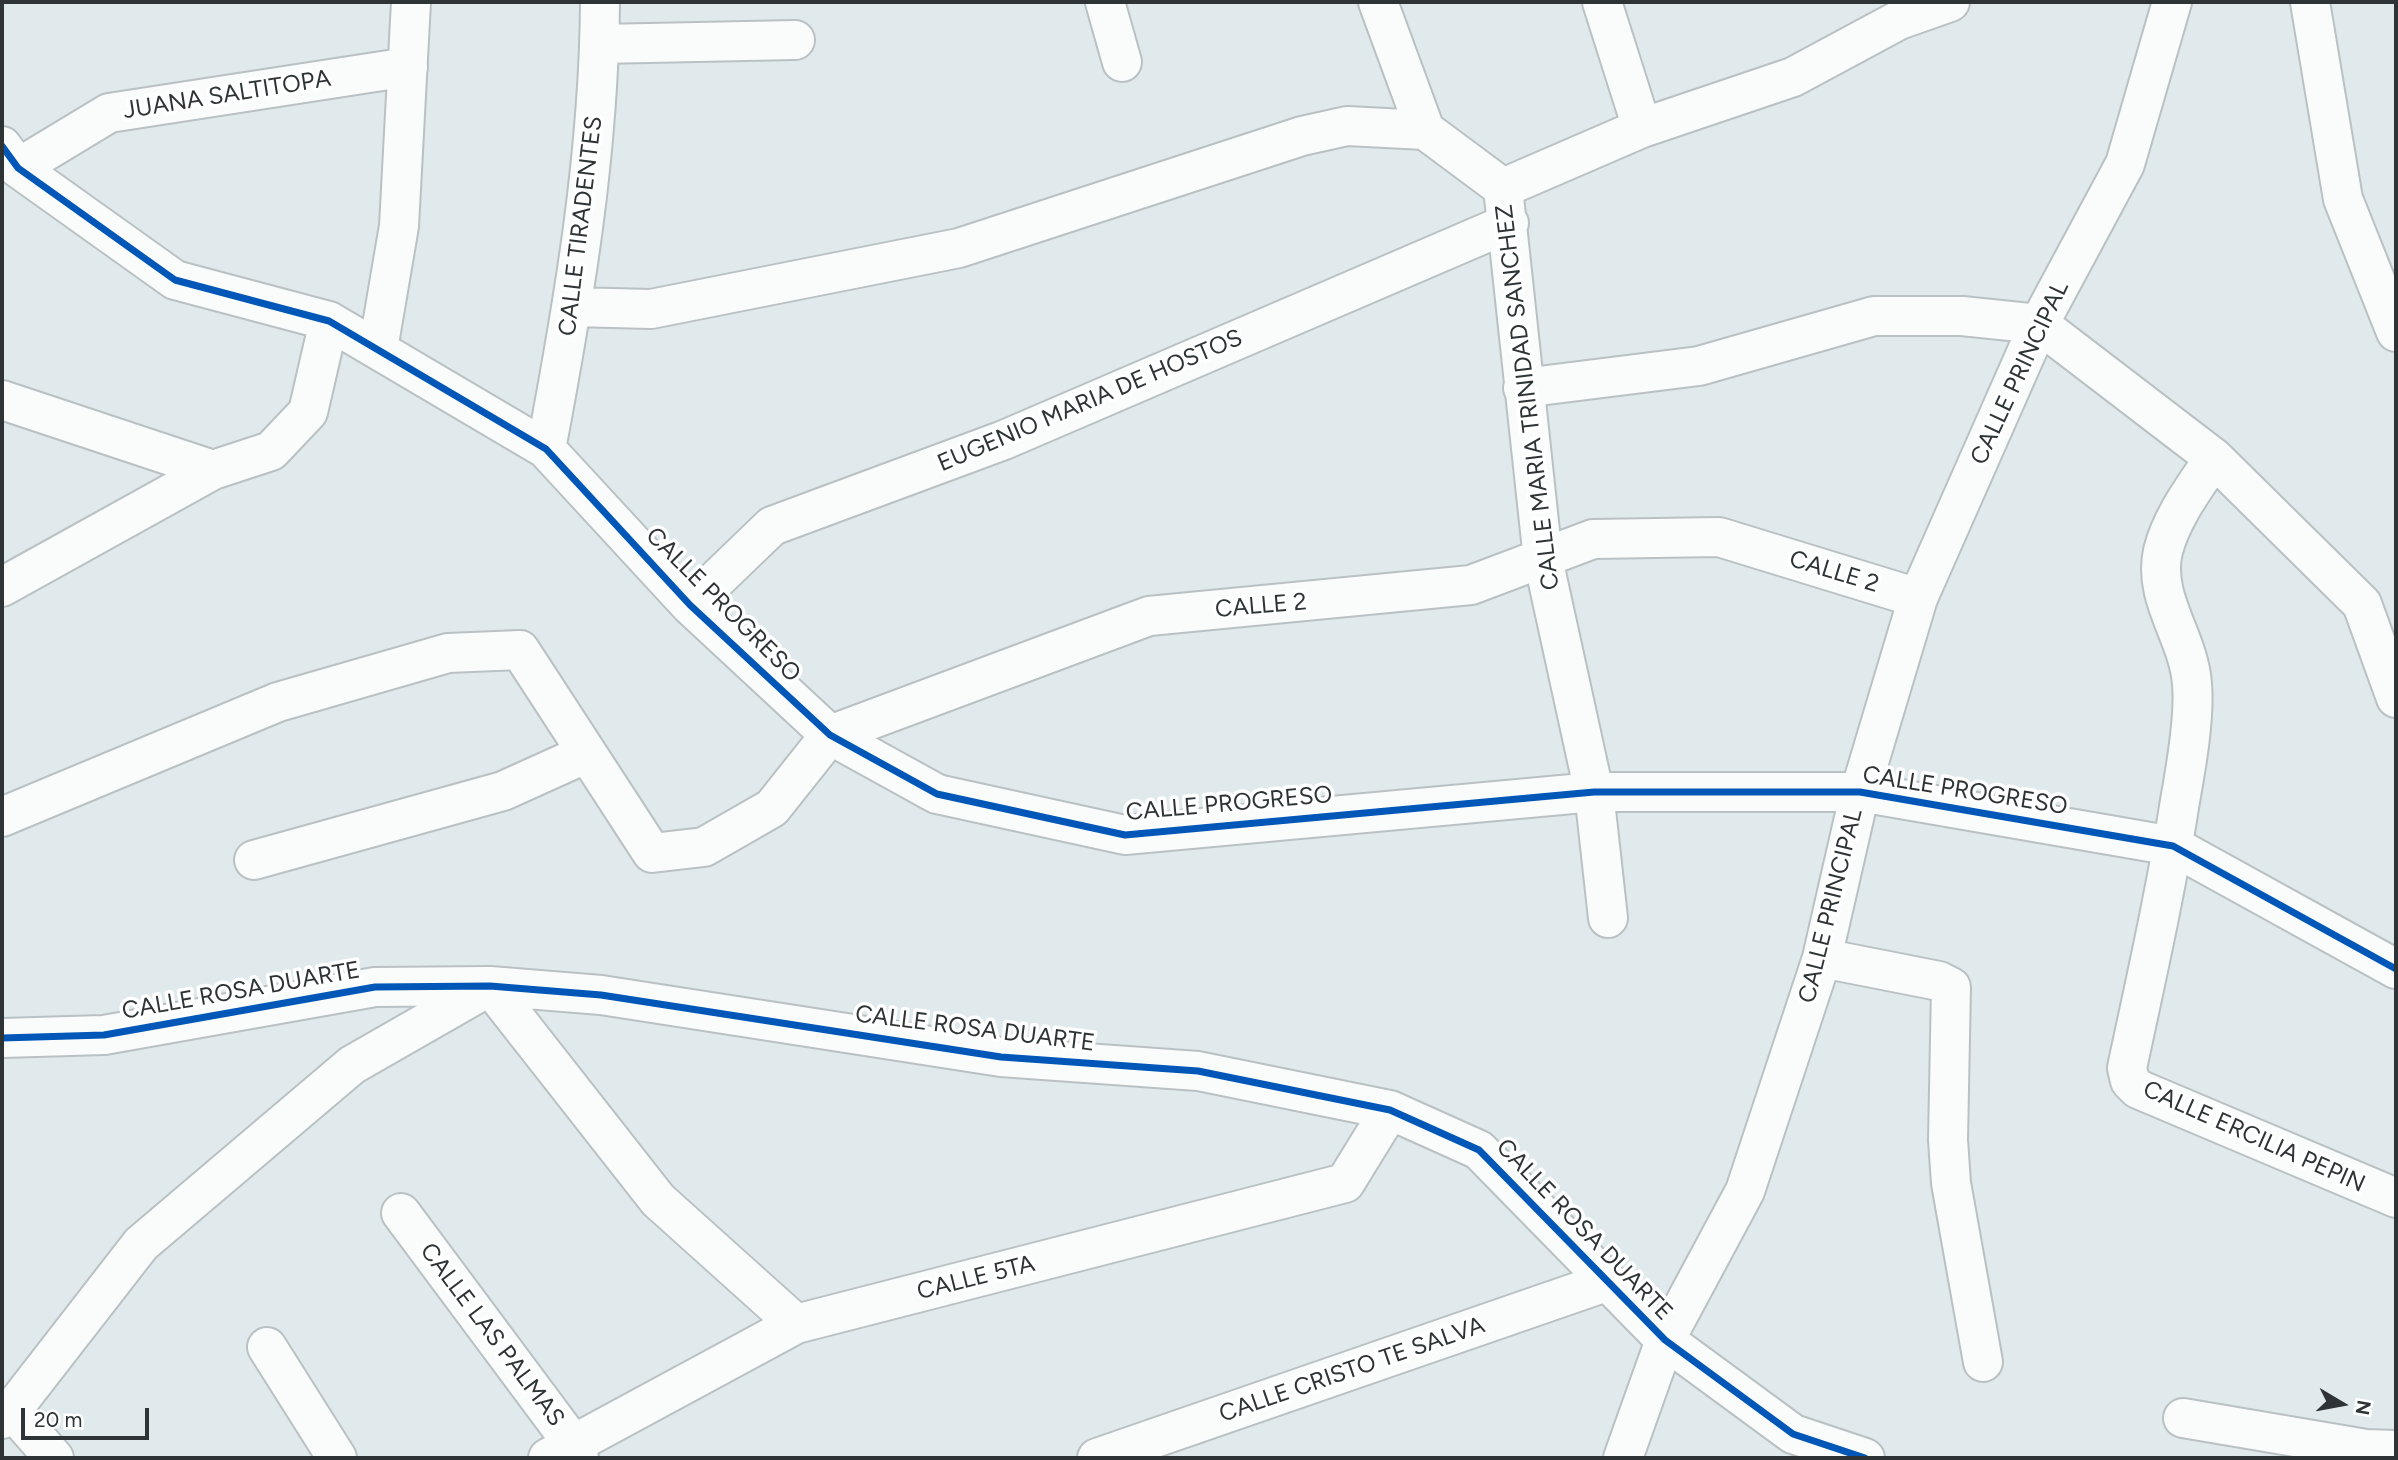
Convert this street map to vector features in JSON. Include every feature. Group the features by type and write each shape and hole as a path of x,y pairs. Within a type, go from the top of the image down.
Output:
{"street":[{"path":"378,349 399,226 411,2"},
{"name":"CALLE TIRADENTES","path":"546,449 573,307 595,123 600,2"},
{"path":"1105,2 1122,62"},
{"path":"573,307 651,309 959,248 1302,136 1347,126 1425,130 1378,2"},
{"path":"1602,2 1642,128"},
{"name":"EUGENIO MARIA DE HOSTOS","path":"690,605 772,526 1004,440 1506,205 1642,128 1793,77 1896,11 1950,2"},
{"name":"CALLE PRINCIPAL","path":"1623,1458 1665,1340 1745,1191 1822,958 1860,792 1918,598 2039,324 2126,164 2172,2"},
{"path":"2311,2 2343,199 2396,332"},
{"path":"600,44 794,40"},
{"name":"JUANA SALTITOPA","path":"10,157 109,114 408,66"},
{"name":"CALLE MARIA TRINIDAD SANCHEZ","path":"1425,130 1506,205 1523,388 1543,559 1594,792 1608,918"},
{"name":"CALLE PROGRESO","path":"10,157 175,280 329,321 546,449 690,605 830,735 937,794 1125,835 1594,792 1860,792 2173,846 2396,969"},
{"path":"1523,388 1699,366 1874,316 1962,316 2039,324 2214,458 2362,604 2396,698"},
{"path":"2,587 213,470 271,451 308,412 329,321"},
{"path":"2,400 213,470"},
{"name":"CALLE ERCILIA PEPIN","path":"2214,458 2176,517 2163,551 2160,580 2193,684 2185,769 2173,846 2127,1068 2130,1081 2138,1088 2396,1198"},
{"name":"CALLE 2","path":"830,735 1149,616 1471,586 1593,539 1719,537 1918,598"},
{"path":"2,817 278,702 449,653 520,650 585,754 652,853 704,847 772,808 830,735"},
{"path":"254,860 503,791 585,754"},
{"path":"1822,958 1939,981 1951,987 1948,1140 1951,1183 1983,1363"},
{"path":"54,1458 7,1414 141,1244 352,1065 490,986 658,1200 796,1324"},
{"name":"CALLE ROSA DUARTE","path":"2,1038 104,1035 375,987 490,986 601,995 1001,1056 1198,1071 1390,1110 1479,1150 1665,1340 1793,1434 1865,1458"},
{"name":"CALLE 5TA","path":"567,1453 796,1324 1345,1183 1390,1110"},
{"name":"CALLE LAS PALMAS","path":"401,1213 567,1453"},
{"name":"CALLE CRISTO TE SALVA","path":"1097,1458 1606,1282"},
{"path":"267,1347 337,1458"},
{"path":"2183,1418 2366,1449 2396,1450"}],"cycle path":[{"path":"2,146 18,168 175,280 329,321 546,449 690,605 830,735 937,794 1125,835 1594,792 1860,792 2173,846 2396,969"},
{"path":"2,1038 104,1035 375,987 490,986 601,995 1001,1057 1198,1071 1390,1110 1479,1150 1665,1340 1793,1434 1865,1458"}]}
